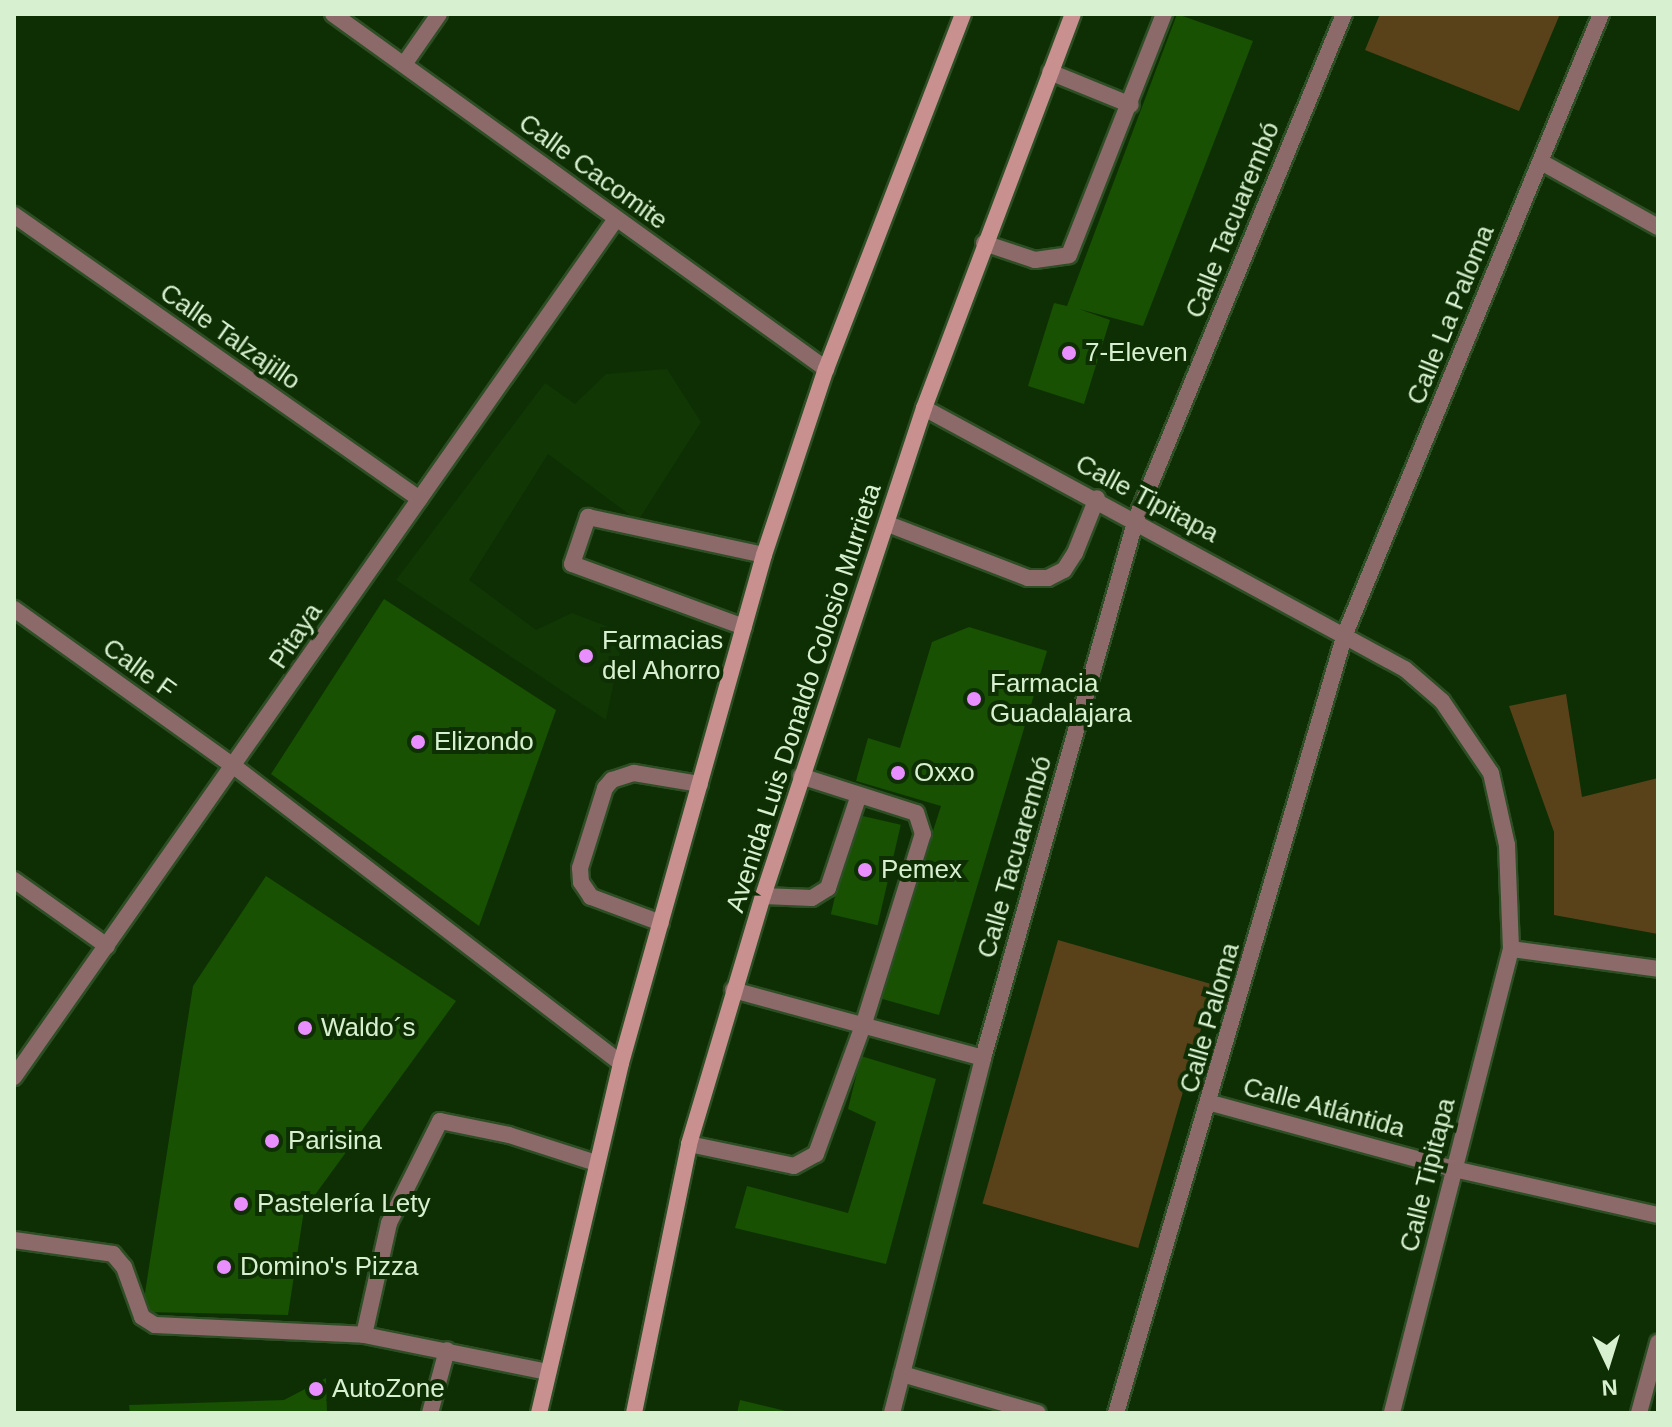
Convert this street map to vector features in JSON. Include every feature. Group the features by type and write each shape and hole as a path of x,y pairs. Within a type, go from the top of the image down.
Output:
{"main road":[{"path":"539,1413 621,1063 764,555 826,369 963,14"},
{"name":"Avenida Luis Donaldo Colosio Murrieta","path":"634,1413 689,1144 733,990 924,408 1073,14"}],"street":[{"name":"Calle Cacomite","path":"333,14 826,369"},
{"path":"405,63 439,14"},
{"path":"984,243 1035,260 1069,255 1131,105 1164,14"},
{"name":"Calle Tacuarembó","path":"892,1413 983,1058 1136,519 1344,14"},
{"name":"Calle La Paloma","path":"1345,634 1601,14"},
{"path":"1050,72 1131,105"},
{"path":"1541,162 1658,227"},
{"name":"Calle Talzajillo","path":"14,215 419,499"},
{"name":"Pitaya","path":"14,1077 235,767 616,219"},
{"name":"Calle Tipitapa","path":"924,408 1136,519 1405,669 1442,701 1491,773 1507,845 1511,949 1392,1413"},
{"path":"888,524 1028,578 1048,578 1064,570 1075,553 1097,498"},
{"path":"744,627 572,564 588,517 764,555"},
{"name":"Calle F","path":"14,609 235,767 621,1063"},
{"name":"Calle Paloma","path":"1116,1413 1211,1103 1345,634"},
{"path":"661,923 591,897 581,882 580,868 605,788 612,780 634,773 700,784"},
{"path":"689,1144 794,1166 808,1162 816,1154 864,1023 923,827 916,813 801,776"},
{"path":"763,896 812,898 828,888 859,795"},
{"path":"14,880 107,946"},
{"path":"1511,949 1658,969"},
{"path":"733,990 864,1023 983,1058"},
{"name":"Calle Atlántida","path":"1211,1103 1454,1169 1658,1215"},
{"path":"364,1335 389,1223 440,1121 509,1135 596,1163"},
{"path":"14,1240 113,1254 124,1267 142,1317 155,1325 364,1335 548,1372"},
{"path":"1639,1413 1658,1343"},
{"path":"430,1413 447,1350"},
{"path":"902,1374 1038,1413"}],"shaded area":[{"path":"1380,14 1560,14 1519,111 1365,50"},
{"path":"667,369 701,422 638,521 548,454 469,580 536,630 572,613 624,633 606,720 396,580 545,383 575,404 606,374"},
{"path":"1566,694 1582,797 1658,778 1658,934 1554,915 1554,832 1509,706"},
{"path":"1058,940 1214,985 1138,1248 982,1203"}],"building":[{"path":"1177,14 1253,41 1143,326 1079,309 1110,320 1084,404 1028,386 1054,303 1067,306"},
{"name":"Elizondo","path":"384,599 556,710 479,926 271,774"},
{"path":"969,627 1047,651 939,1015 879,998 941,806 856,781 868,738 900,748 932,642"},
{"name":"Pemex","path":"854,814 901,825 878,925 831,914"},
{"path":"266,876 456,1001 304,1210 288,1315 142,1312 193,986"},
{"path":"861,1056 936,1079 886,1264 735,1228 747,1186 848,1213 876,1122 848,1109"},
{"name":"AutoZone","path":"326,1378 327,1413 130,1413 129,1405 284,1400"},
{"path":"740,1400 790,1412 790,1413 737,1413"}],"place":[{"name":"7-Eleven","path":"1069,353"},
{"name":"Farmacias del Ahorro","path":"586,656"},
{"name":"Farmacia Guadalajara","path":"974,699"},
{"name":"Elizondo","path":"418,742"},
{"name":"Oxxo","path":"898,773"},
{"name":"Pemex","path":"865,870"},
{"name":"Waldo´s","path":"305,1028"},
{"name":"Parisina","path":"272,1141"},
{"name":"Pastelería Lety","path":"241,1204"},
{"name":"Domino's Pizza","path":"224,1267"},
{"name":"AutoZone","path":"316,1389"}]}
